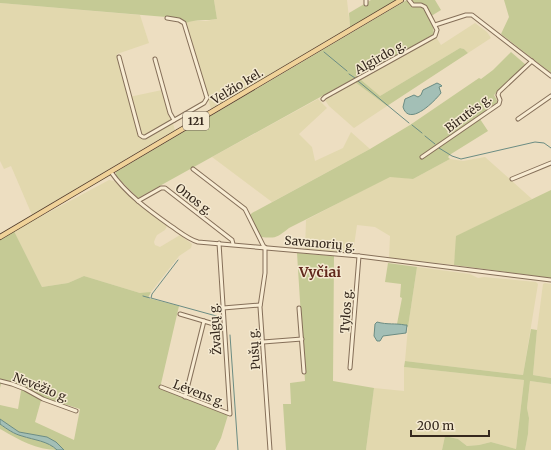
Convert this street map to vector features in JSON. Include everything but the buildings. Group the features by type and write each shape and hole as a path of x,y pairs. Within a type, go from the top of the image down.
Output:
{"main road":[{"name":"Velžio kel.","path":"0,237 401,0"}],"street":[{"path":"409,0 413,5 421,5 424,7 435,25 472,15 551,76"},
{"path":"120,57 141,136 145,137 204,103 207,100 184,23 180,20 167,18"},
{"name":"Algirdo g.","path":"324,99 325,97 433,37 437,32 435,25"},
{"path":"155,59 170,113 174,120"},
{"name":"Birutės g.","path":"422,157 499,104 499,92 532,61"},
{"path":"518,119 551,96"},
{"path":"185,114 190,125"},
{"path":"512,179 551,163"},
{"path":"193,169 245,209 264,247"},
{"name":"Savanorių g.","path":"111,172 138,201 149,210 191,239 198,242 359,256 551,280"},
{"name":"Onos g.","path":"138,201 160,188 165,188 232,240 233,244"},
{"name":"Žvalgų g.","path":"219,243 230,414"},
{"name":"Pušų g.","path":"264,247 265,273 260,305 270,450"},
{"name":"Tylos g.","path":"350,368 359,256"},
{"path":"223,308 260,305"},
{"path":"300,308 304,372"},
{"path":"180,314 224,326"},
{"path":"185,397 204,321"},
{"path":"263,342 302,339"},
{"name":"Nevėžio g.","path":"0,381 18,386 43,399 76,411"},
{"name":"Lėvens g.","path":"161,387 230,414"}],"shaded area":[{"path":"214,0 347,0 350,27 211,109 186,23 190,21 217,19"},
{"path":"0,3 140,15 149,43 117,54 129,97 162,90 175,130 32,215 11,166 4,169 0,161"},
{"path":"475,23 487,32 491,38 468,53 464,49 460,48 380,96 360,79 436,37 441,45"},
{"path":"355,82 387,106 354,128 329,106 325,100 328,96 334,96 337,92"},
{"path":"318,99 327,108 299,134 312,147 315,161 343,148 351,132 370,149 272,202 212,157"},
{"path":"485,157 532,199 457,236 454,265 389,258 390,236 375,227 357,225 353,253 305,249 306,220 390,176 413,179 450,159 463,161"},
{"path":"109,180 114,181 139,205 167,226 165,230 157,235 154,242 155,245 160,247 180,235 192,244 191,248 179,256 151,292 148,293 140,293 84,276 68,283 42,287 14,231"},
{"path":"417,267 470,274 478,278 484,277 536,282 538,284 523,375 405,361 408,327"},
{"path":"543,284 551,284 551,378 533,375"},
{"path":"404,367 524,380 516,449 491,442 467,446 458,439 445,436 442,450 366,450 374,388 404,391"},
{"path":"530,381 551,384 551,450 525,450 528,434 529,418 527,408"}],"green space":[{"path":"0,0 214,0 217,19 186,23 178,18 0,3"},
{"path":"371,0 396,0 350,27 349,13"},
{"path":"407,0 435,0 441,10 428,18 433,27 434,34 138,198 116,176 116,172"},
{"path":"504,0 551,0 551,73 501,34 509,17"},
{"path":"460,48 464,49 468,53 387,106 355,82 360,79 380,96"},
{"path":"511,52 526,65 494,95 498,102 478,116 488,131 451,154 448,157 450,159 413,179 390,177 289,228 278,236 260,237 249,216 252,213 370,149 410,125 479,78 481,79 493,70"},
{"path":"551,190 551,278 454,265 456,236"},
{"path":"14,231 42,287 68,283 84,276 140,293 151,292 148,298 179,306 160,388 228,415 221,438 215,450 64,450 56,442 47,437 19,432 0,419 0,405 18,409 22,385 2,380 0,388 0,240","holes":["42,397 80,409 74,440 35,422"]},
{"path":"297,253 334,256 333,381 374,388 366,450 286,450 283,404 291,404 290,383 305,381"},
{"path":"388,263 417,267 408,327 397,324 402,298 400,297 401,284 385,282"},
{"path":"531,329 537,330 533,375 551,378 551,384 530,381 527,408 529,418 528,434 525,450 442,450 445,436 458,439 467,446 491,442 516,449 524,380 404,367 405,361 523,375"},
{"path":"0,424 16,434 45,443 57,450 42,448 22,441 0,429"}],"water":[{"path":"437,83 442,86 439,87 441,93 433,102 416,114 410,115 406,113 403,107 405,99 414,95 418,97 421,95 423,90"},
{"path":"377,322 407,325 406,333 383,336 380,341 377,341 374,336 375,324"},
{"path":"0,419 19,432 47,437 56,442 64,450 57,450 45,443 13,433 0,424"}],"waterway":[{"path":"324,52 347,71"},
{"path":"349,74 355,78"},
{"path":"358,81 409,123"},
{"path":"412,125 422,133"},
{"path":"425,136 435,144"},
{"path":"439,148 452,156 461,159 535,142 544,143 551,148"},
{"path":"178,260 152,294 151,298 220,317"},
{"path":"143,296 150,298"},
{"path":"230,335 238,450"}],"district":[{"name":"Vyčiai","path":"320,272"}]}
